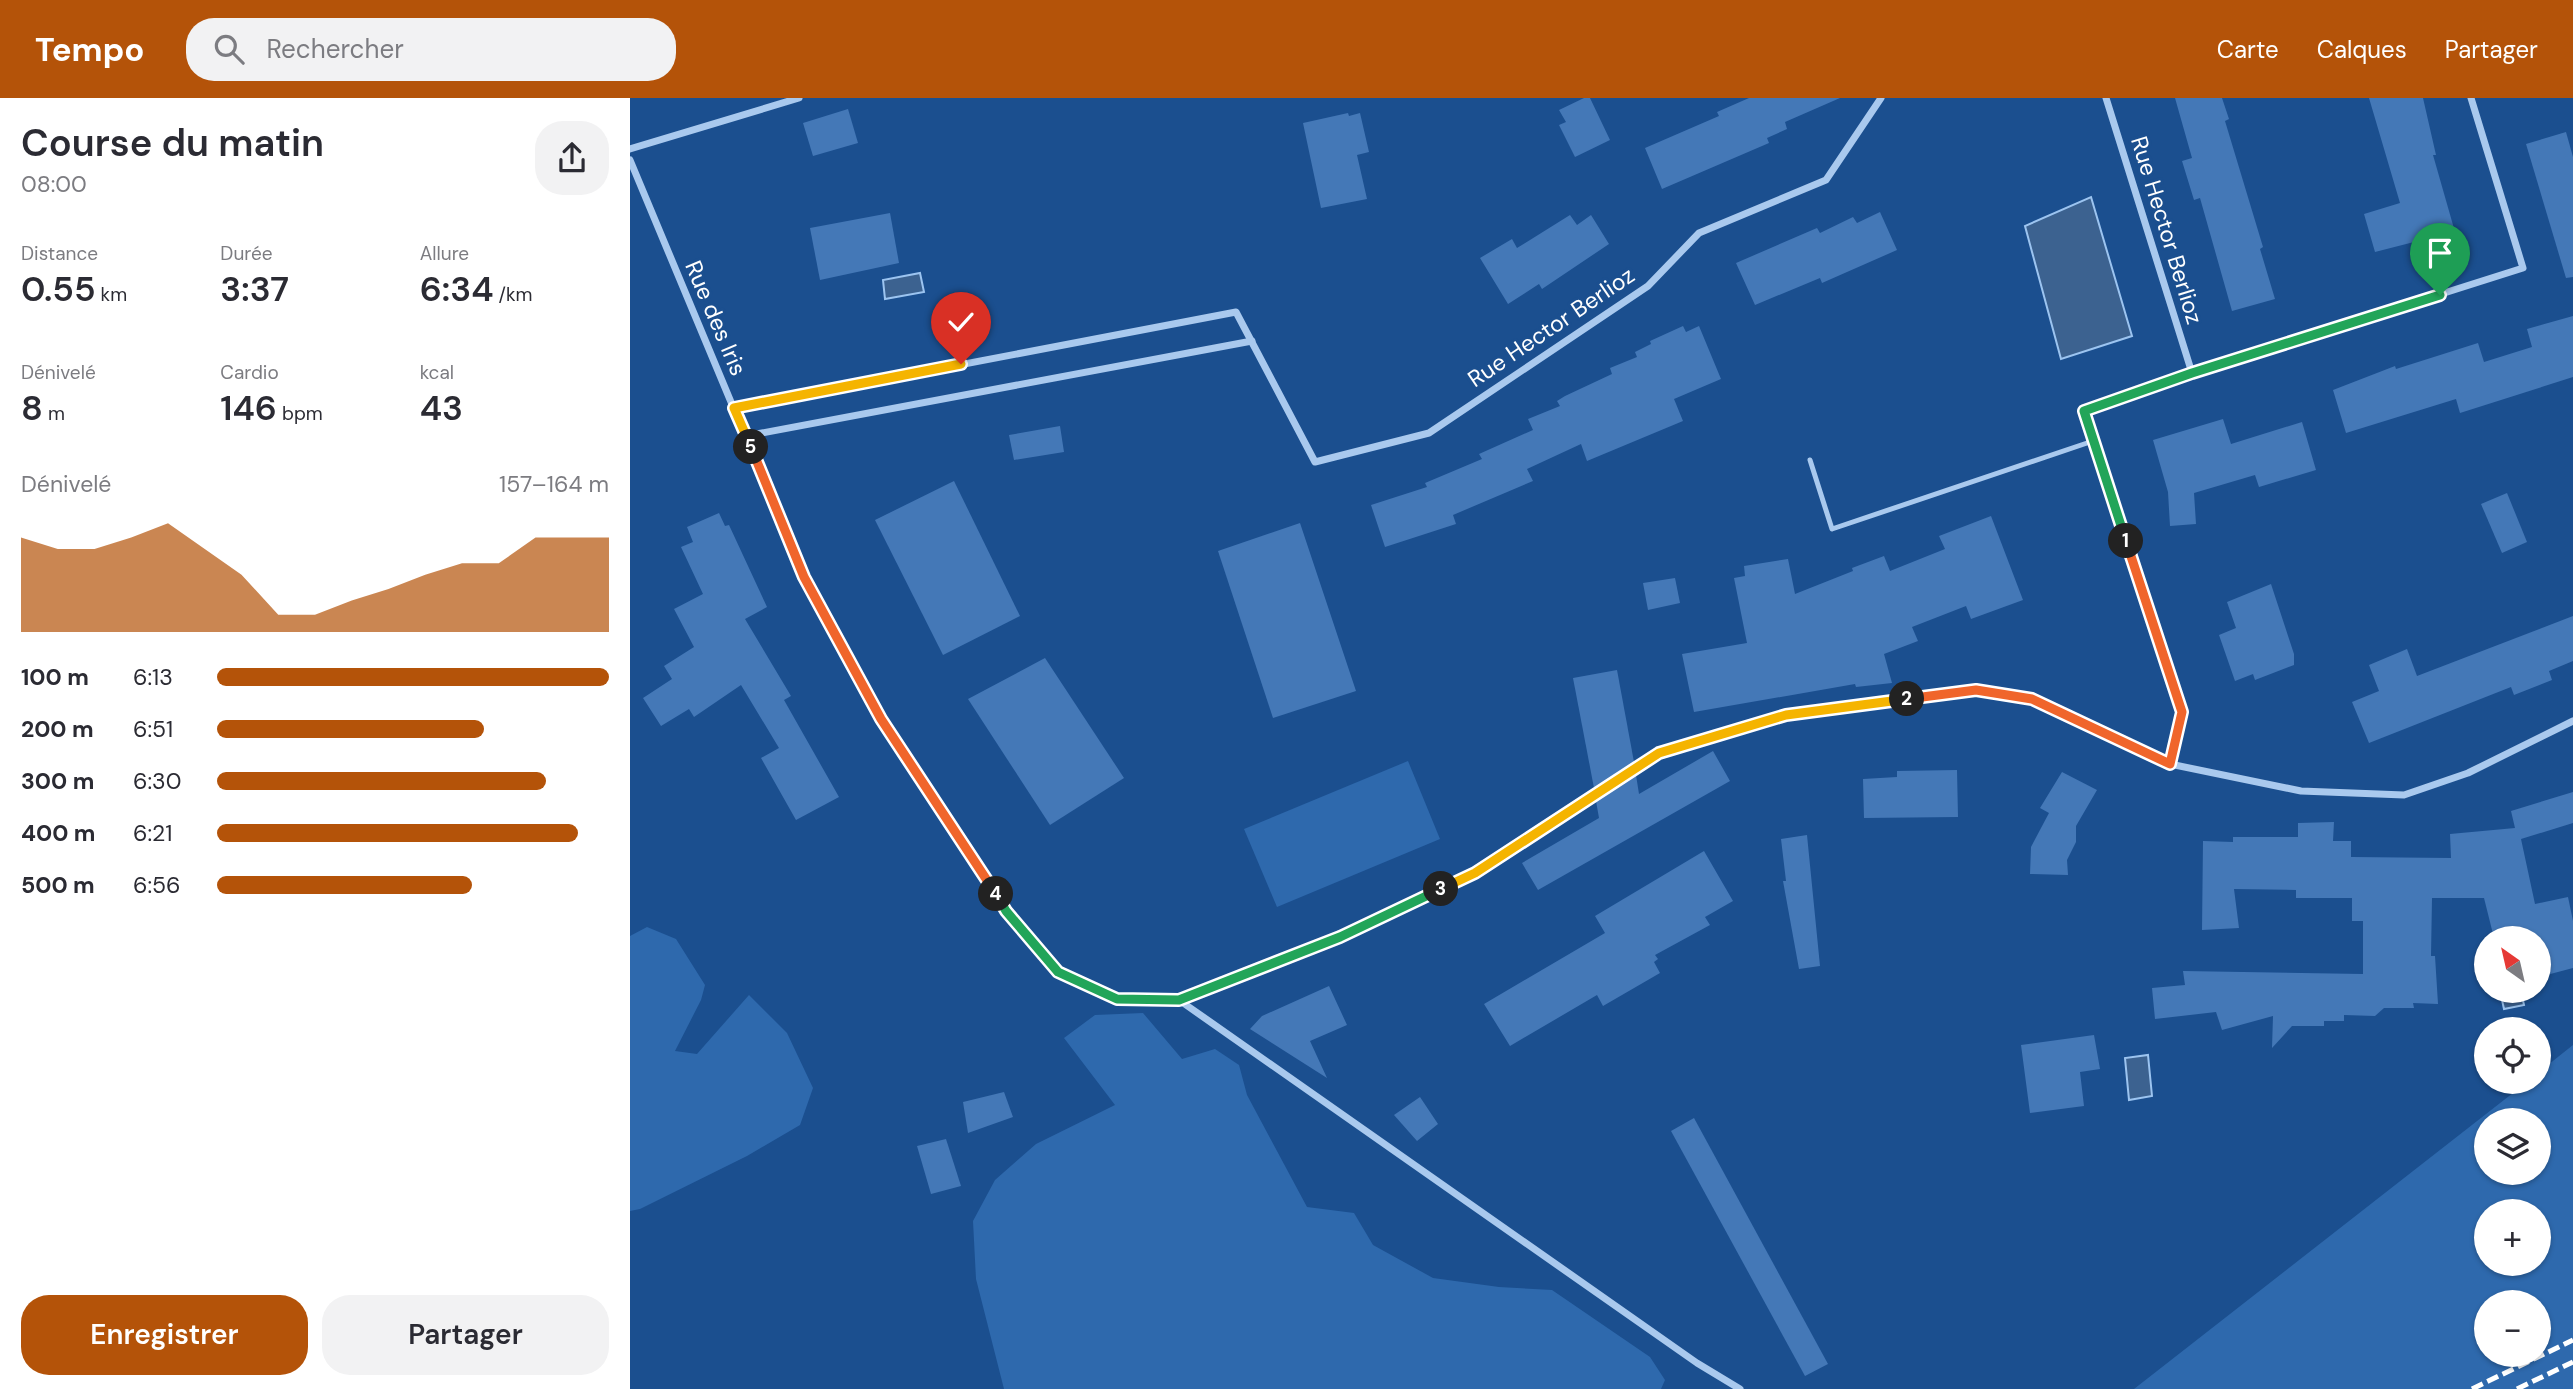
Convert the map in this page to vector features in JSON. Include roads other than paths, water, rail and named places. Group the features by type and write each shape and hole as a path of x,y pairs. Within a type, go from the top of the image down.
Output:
{"street":[{"path":"630,149 799,98"},
{"name":"Rue Hector Berlioz","path":"734,408 1236,312 1315,462 1429,433 1648,286 1699,233 1826,180 1881,98"},
{"name":"Rue Hector Berlioz","path":"2106,98 2192,373"},
{"path":"2170,764 2182,712 2084,411 2192,373 2523,268 2472,98"},
{"name":"Rue des Iris","path":"630,160 804,577 881,719 1006,911 1058,972 1117,999 1179,1000"},
{"path":"746,436 1252,341"},
{"path":"1179,1000 1340,937 1475,873 1659,753 1786,715 1976,690 2032,699 2170,764 2301,791 2404,795 2468,773 2573,721"},
{"path":"1179,1000 1697,1363 1740,1389"}],"lane":[{"path":"1810,460 1832,529 2093,441"}],"railway":[{"path":"2472,1389 2573,1340"},
{"path":"2517,1389 2573,1362"}]}
